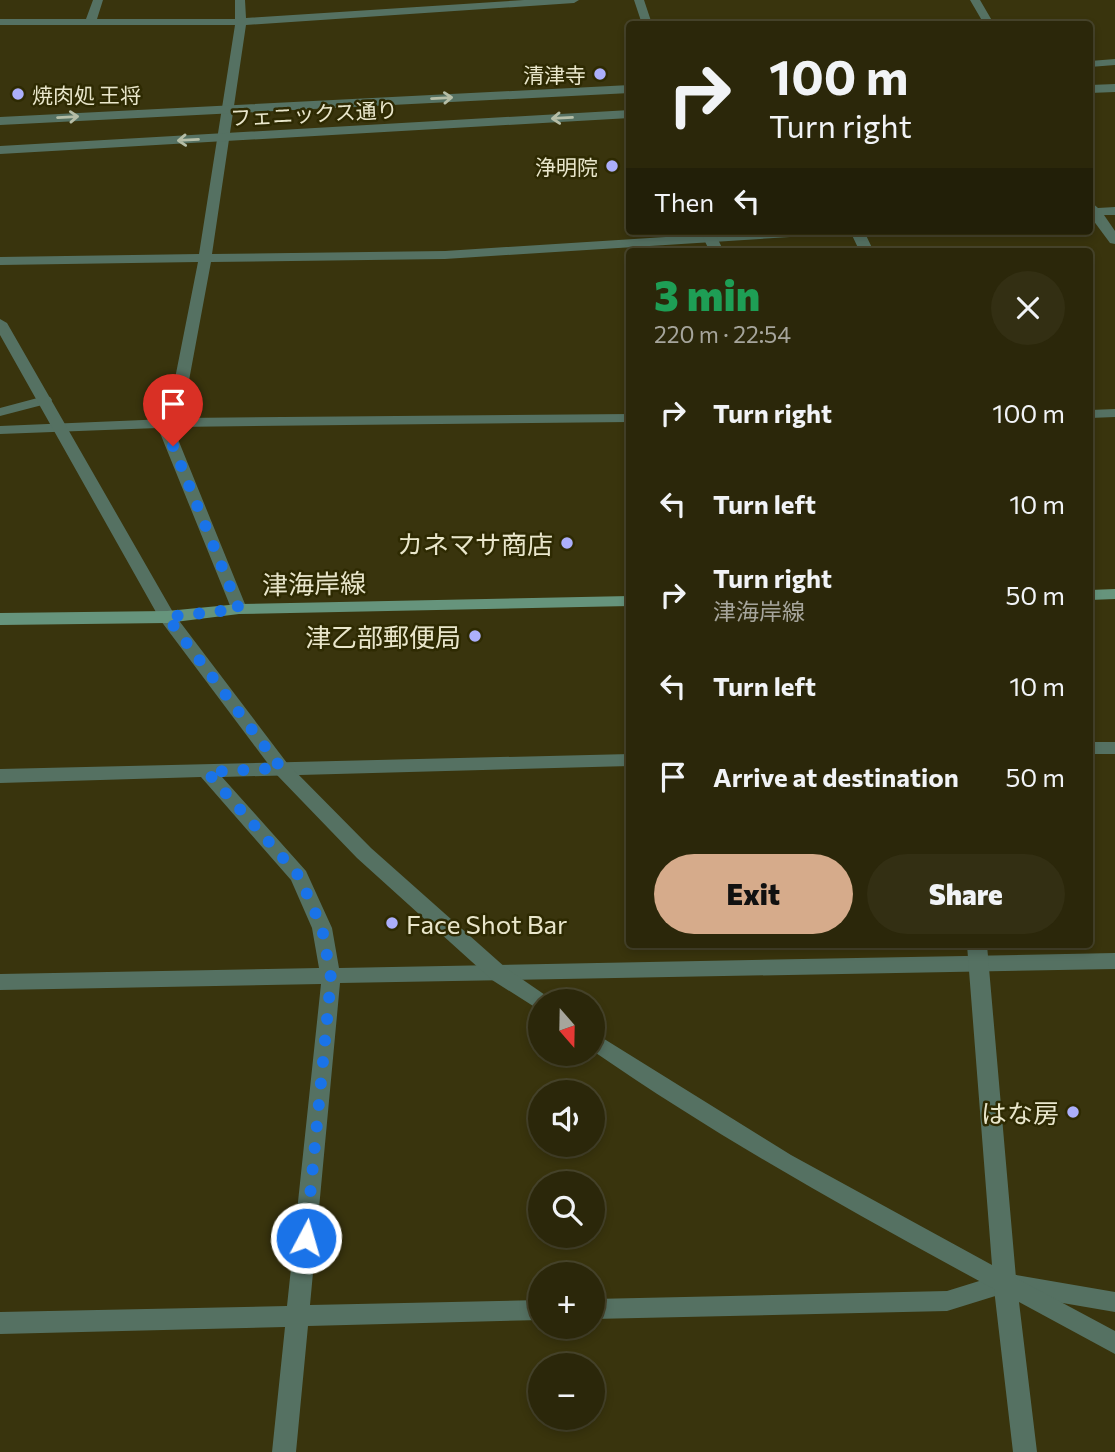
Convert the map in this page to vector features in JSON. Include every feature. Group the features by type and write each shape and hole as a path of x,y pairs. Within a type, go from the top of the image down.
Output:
{"main road":[{"path":"1093,594 1115,594"},
{"name":"津海岸線","path":"0,619 167,617 239,609 626,601"}],"street":[{"path":"91,22 98,0"},
{"path":"239,609 169,424 205,259 241,22 240,0"},
{"path":"0,22 241,22 574,0"},
{"path":"639,0 646,21"},
{"path":"975,0 987,21"},
{"path":"1093,64 1115,62"},
{"path":"1093,89 1115,88"},
{"name":"フェニックス通り","path":"0,121 626,89"},
{"name":"フェニックス通り","path":"0,150 626,114"},
{"path":"1093,210 1115,211"},
{"path":"1093,211 1115,240"},
{"path":"0,261 445,255 708,235"},
{"path":"0,323 61,426 167,617 281,768 364,853 499,974 528,994"},
{"path":"0,412 45,400"},
{"path":"1093,414 1115,413"},
{"path":"0,430 61,426 626,418"},
{"path":"1093,748 1115,748"},
{"path":"0,776 626,760"},
{"path":"207,772 299,876 322,928 331,978 284,1452"},
{"path":"978,955 1005,1283 1025,1452"},
{"path":"0,982 499,974 978,955 1115,961"},
{"path":"606,1049 643,1076 787,1164 1115,1343"},
{"path":"605,1309 947,1301 1005,1283 1115,1302"},
{"path":"0,1323 528,1310"}],"place":[{"name":"清津寺","path":"600,74"},
{"name":"焼肉処 王将","path":"18,94"},
{"name":"浄明院","path":"612,166"},
{"name":"カネマサ商店","path":"567,543"},
{"name":"津乙部郵便局","path":"475,636"},
{"name":"Face Shot Bar","path":"392,923"},
{"name":"はな房","path":"1073,1112"}],"route":[{"path":"173,446 239,609 167,617 281,768 207,772 299,876 322,928 331,978 306,1238"}]}
